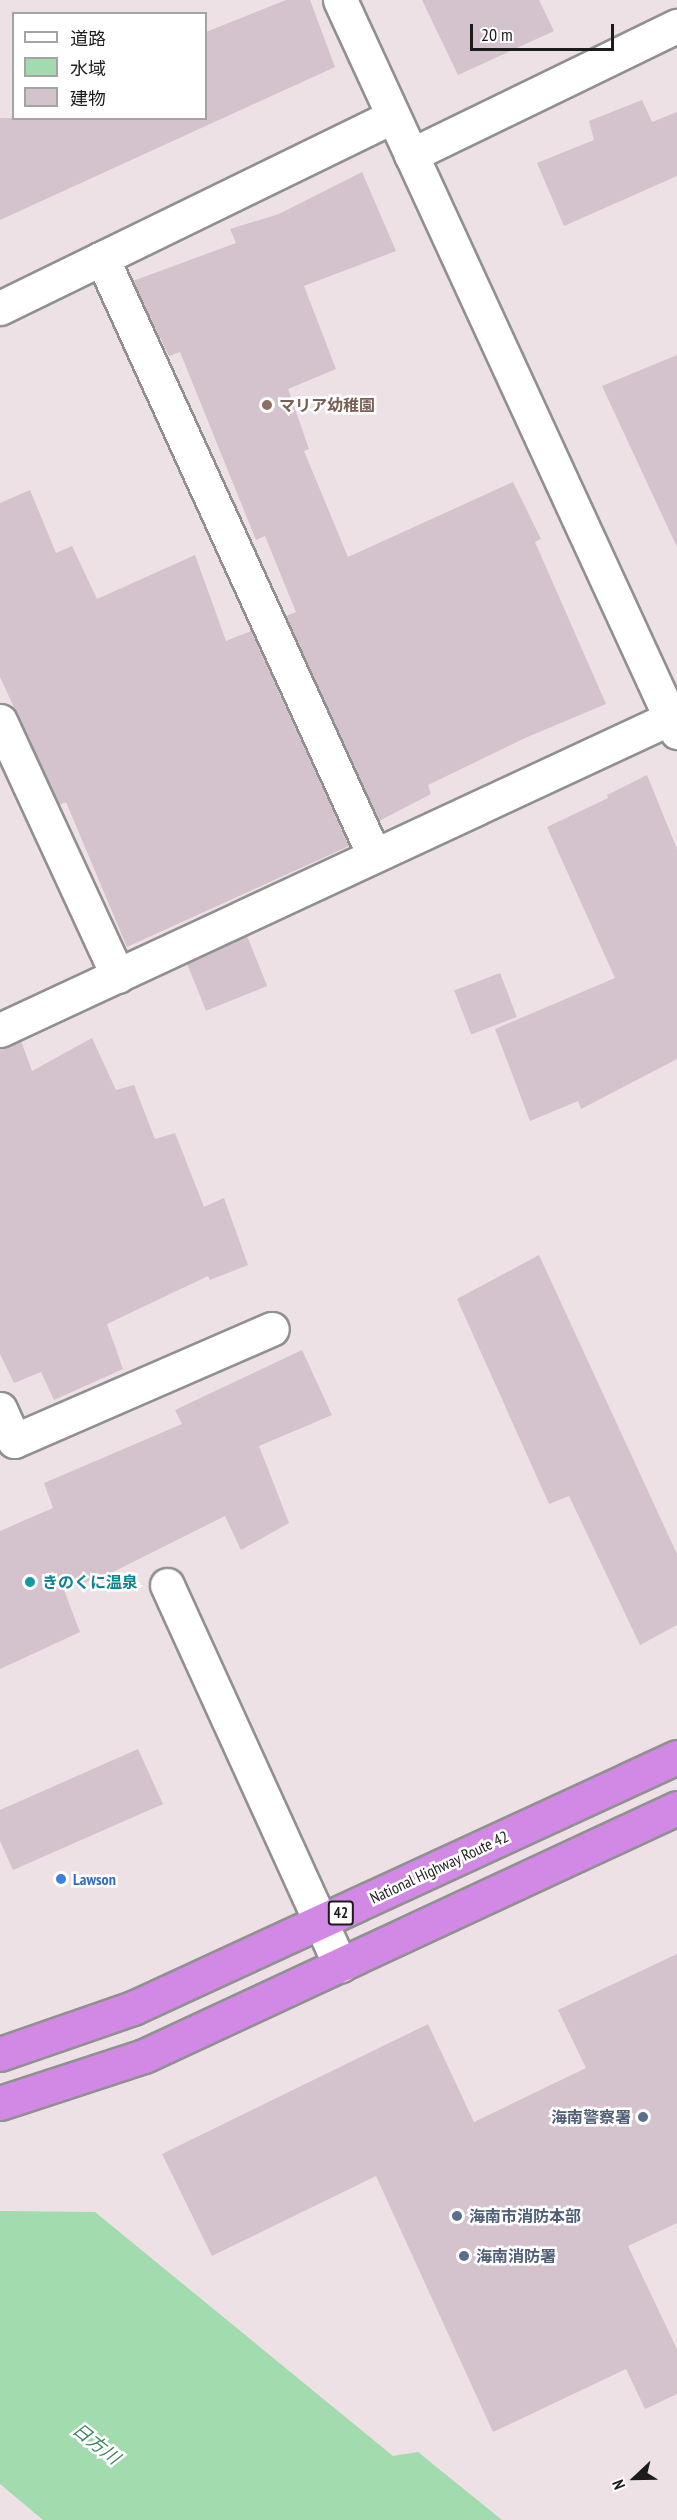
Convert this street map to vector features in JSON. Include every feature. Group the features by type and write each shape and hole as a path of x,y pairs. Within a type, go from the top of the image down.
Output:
{"highway":[{"name":"National Highway Route 42","path":"0,2054 133,2008 677,1757"},
{"path":"0,2103 144,2056 677,1808"}],"street":[{"path":"0,1030 374,855 675,722 340,0"},
{"path":"411,155 677,26"},
{"path":"0,308 393,116"},
{"path":"102,258 374,855"},
{"path":"0,721 118,976"},
{"path":"0,1409 14,1441 272,1329"},
{"path":"167,1585 340,1965"}],"water":[{"name":"日方川","path":"0,2211 95,2212 393,2456 418,2452 502,2520 43,2520 0,2484"}],"building":[{"path":"286,0 310,0 335,67 0,220 0,118 12,118 12,120 207,120 207,32"},
{"path":"422,0 539,0 554,31 458,75"},
{"path":"642,100 652,122 677,112 677,176 564,226 537,163 594,140 589,121"},
{"path":"362,172 396,251 304,286 336,369 288,389 309,449 304,451 348,557 513,482 541,539 535,542 606,704 525,738 428,785 431,794 379,821 286,616 296,612 265,536 256,540 180,352 169,356 133,281 236,243 230,229 279,214"},
{"path":"677,355 677,547 602,386"},
{"path":"30,490 56,553 72,546 97,599 195,555 226,641 251,631 349,846 127,947 66,802 59,805 0,677 0,503"},
{"path":"647,775 677,849 677,1059 581,1109 578,1101 530,1121 495,1029 615,978 547,827 608,798 607,795"},
{"path":"247,936 267,986 206,1011 186,961"},
{"path":"500,973 517,1017 471,1034 454,991"},
{"path":"92,1038 116,1090 134,1085 155,1139 175,1133 204,1207 224,1198 248,1265 210,1280 208,1276 107,1324 123,1369 54,1400 41,1372 14,1383 0,1354 0,1048 21,1041 32,1071"},
{"path":"539,1255 677,1554 677,1625 640,1645 569,1496 549,1504 457,1299"},
{"path":"302,1350 332,1415 259,1446 289,1523 241,1550 225,1516 111,1573 64,1590 80,1632 0,1669 0,1531 53,1508 44,1483 182,1424 175,1410"},
{"path":"138,1749 163,1804 13,1870 0,1841 0,1810"},
{"path":"677,1954 677,2223 628,2246 677,2349 677,2394 645,2409 626,2369 493,2432 376,2176 212,2256 162,2154 428,2024 474,2122 586,2068 558,2010"}],"place":[{"name":"マリア幼稚園","path":"267,405"},
{"name":"きのくに温泉","path":"30,1582"},
{"name":"Lawson","path":"61,1879"},
{"name":"海南警察署","path":"643,2117"},
{"name":"海南市消防本部","path":"457,2216"},
{"name":"海南消防署","path":"464,2256"}]}
